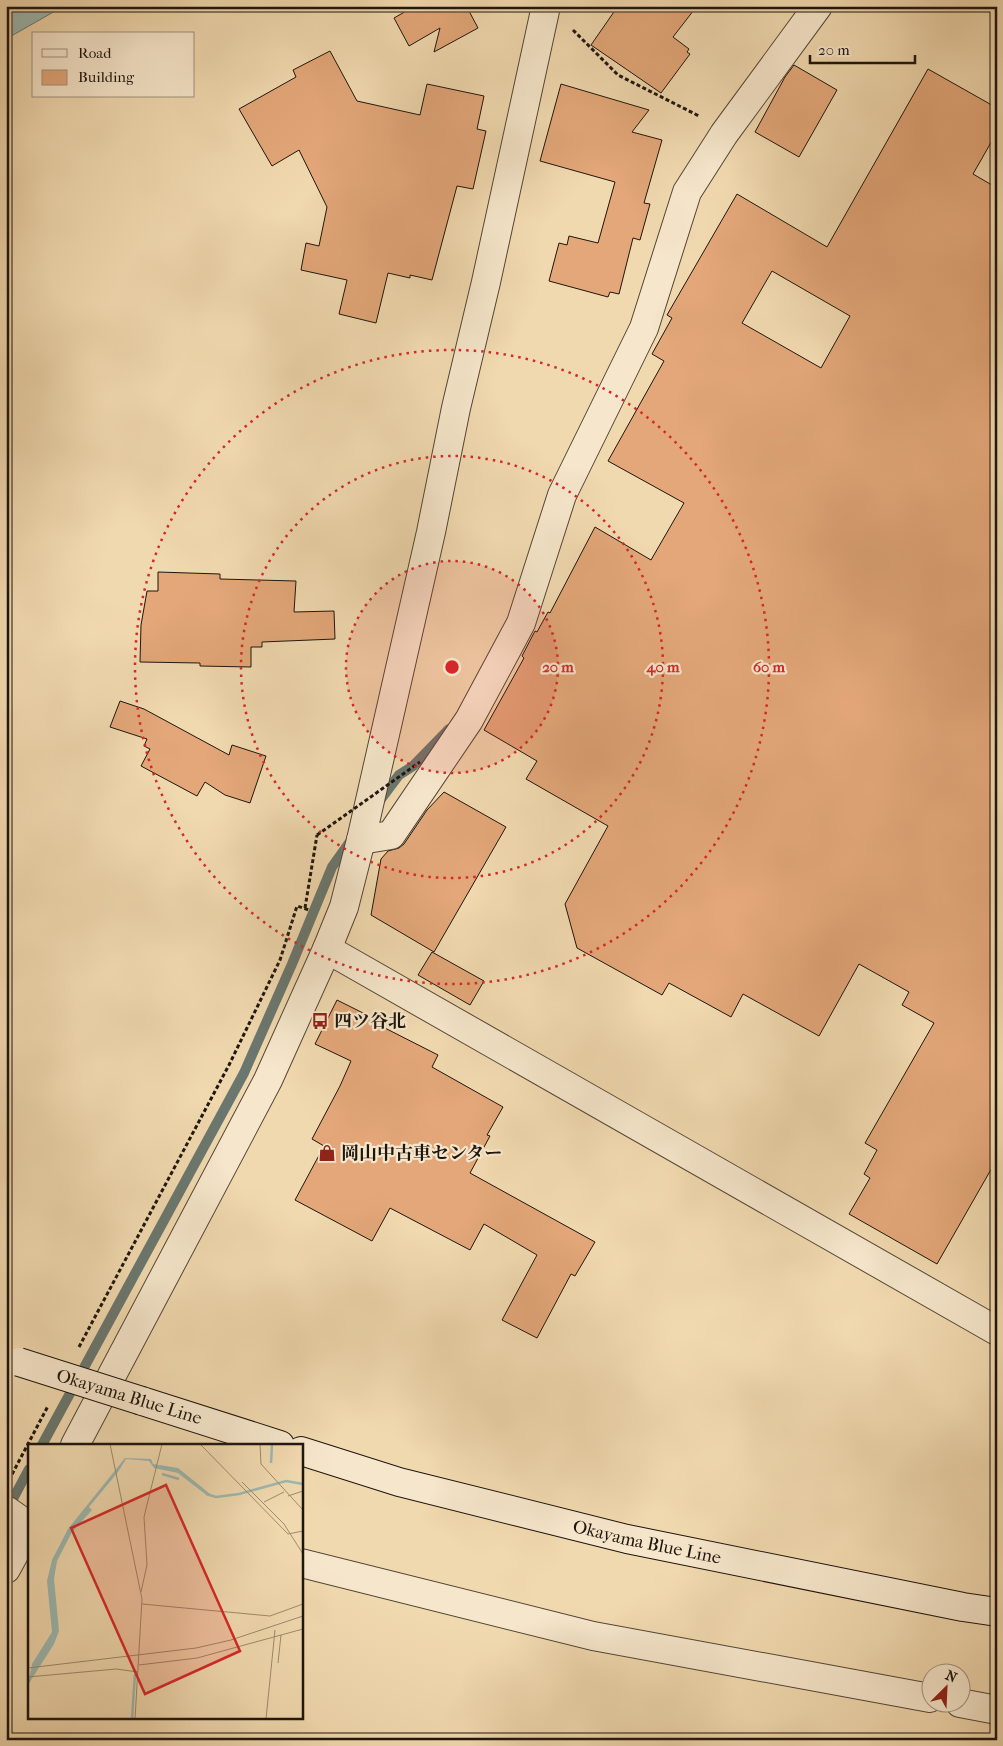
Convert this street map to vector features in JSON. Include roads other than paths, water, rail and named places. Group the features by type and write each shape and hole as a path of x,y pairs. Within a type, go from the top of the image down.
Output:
{"street":[{"path":"76,1444 268,1080 344,907 362,838 370,795 431,532 456,408 486,282 546,6"},
{"path":"362,838 391,835 469,720 521,623 562,495 644,328 687,192 724,134 818,6"},
{"path":"327,949 997,1331"},
{"name":"Okayama Blue Line","path":"13,1360 277,1444"},
{"name":"Okayama Blue Line","path":"302,1451 399,1482 627,1539 953,1606 997,1612"},
{"path":"6,1510 28,1525"},
{"path":"6,1569 28,1528"},
{"path":"302,1563 593,1636 920,1696"},
{"path":"970,1706 997,1710"}],"water":[{"path":"6,6 64,6 6,39"}],"waterway":[{"path":"378,803 399,775 413,766 449,729"},
{"path":"43,1444 244,1073 332,867 352,839"},
{"path":"7,1510 28,1471"}],"place":[{"name":"四ツ谷北","path":"320,1021"},
{"name":"岡山中古車センター","path":"327,1153"}]}
